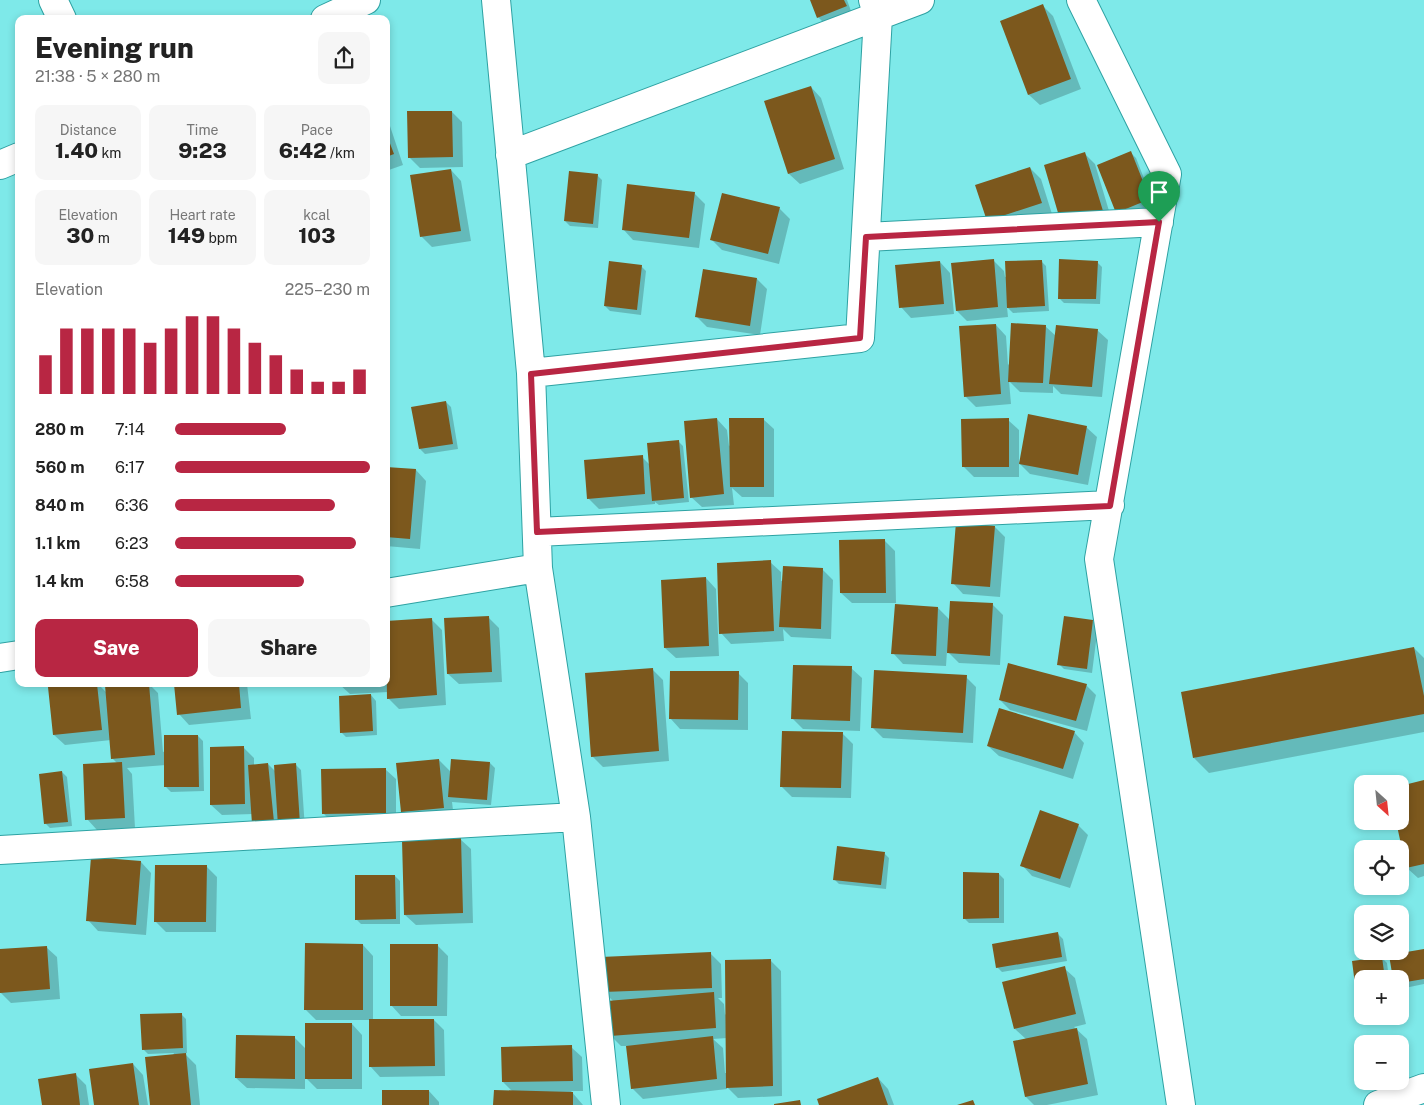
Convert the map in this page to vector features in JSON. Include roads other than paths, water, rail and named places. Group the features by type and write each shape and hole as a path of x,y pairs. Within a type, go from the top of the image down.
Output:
{"street":[{"path":"53,0 60,15"},
{"path":"334,15 366,0"},
{"path":"496,0 531,374 538,568 576,817 606,1105"},
{"path":"510,154 875,8 920,0"},
{"path":"1081,0 1167,174 1110,506 1099,559 1181,1105"},
{"path":"531,374 860,338 875,8"},
{"path":"0,165 15,159"},
{"path":"866,237 1159,222"},
{"path":"537,532 1110,506"},
{"path":"390,592 538,568"},
{"path":"0,658 15,655"},
{"path":"0,850 576,817"},
{"path":"1378,1105 1424,1088"}]}
